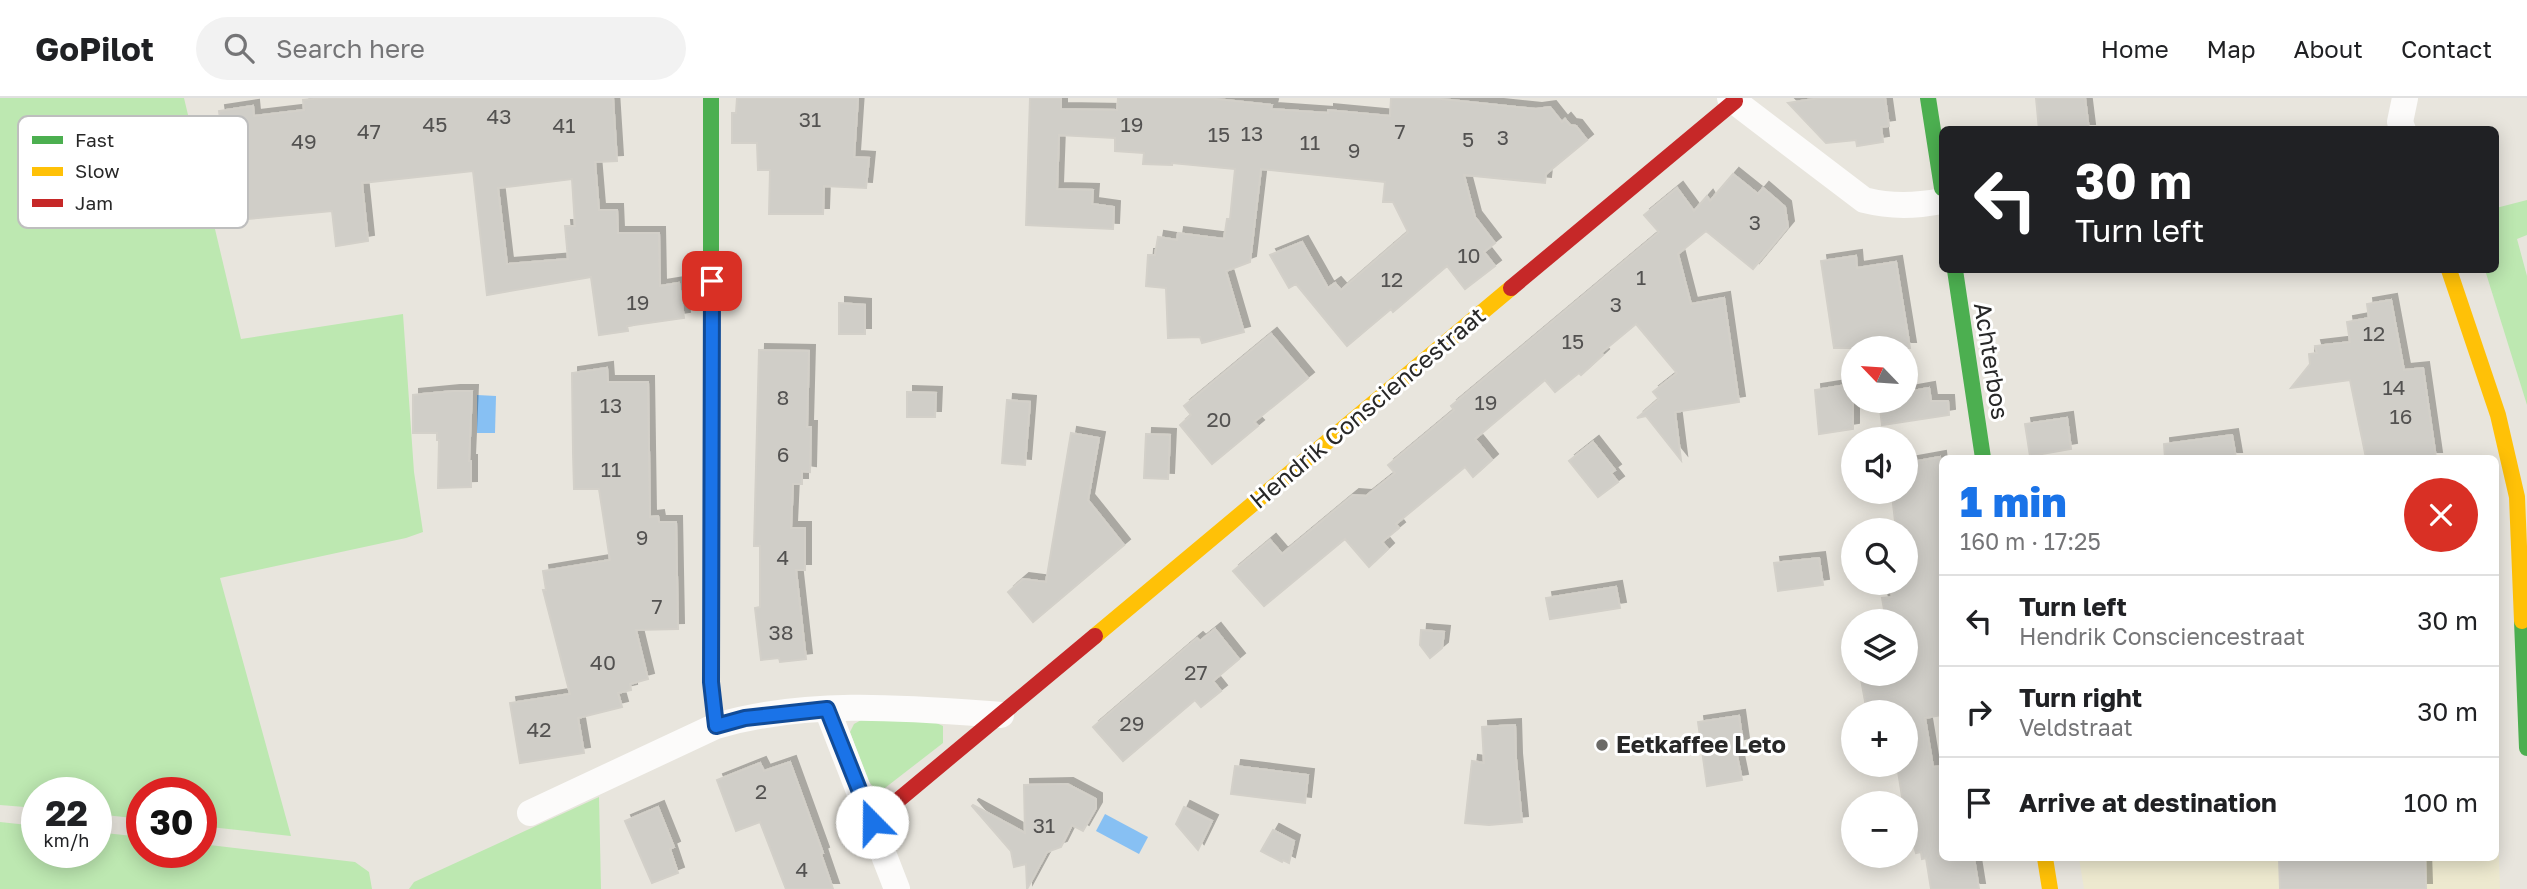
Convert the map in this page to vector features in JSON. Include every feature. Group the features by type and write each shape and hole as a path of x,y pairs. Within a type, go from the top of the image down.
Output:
{"street":[{"path":"711,98 711,682 716,726"},
{"path":"1928,98 1939,169"},
{"path":"2402,126 2405,98"},
{"path":"1732,100 1864,200 1887,206 1912,206 1939,202"},
{"name":"Hendrik Consciencestraat","path":"872,822 1732,100"},
{"name":"Achterbos","path":"1955,273 1983,455"},
{"path":"2450,273 2498,415 2517,497 2527,748"},
{"path":"530,813 716,726 745,718 827,709 901,708 1001,715"},
{"path":"827,709 897,889"},
{"path":"2045,861 2050,889"}],"shaded area":[{"path":"2499,860 2500,889 2084,889 2079,861"}],"green space":[{"path":"0,98 184,98 188,116 18,116 18,228 215,228 241,339 403,314 414,472 423,532 220,578 291,836 217,828 217,777 126,777 126,817 112,816 112,777 21,777 21,807 0,805"},
{"path":"2527,200 2527,235 2517,239 2527,276 2527,405 2486,273 2499,273 2499,207"},
{"path":"863,719 934,722 943,726 943,743 881,791 873,787 868,780 850,732 854,724"},
{"path":"599,797 601,889 409,889 414,882"},
{"path":"0,822 21,824 21,868 112,868 112,834 126,835 126,868 217,868 217,846 355,862 369,872 372,889 0,889"}],"water":[{"path":"477,395 496,396 495,433 477,433"},
{"path":"1105,814 1148,837 1139,854 1096,831"}],"building":[{"path":"322,98 613,98 617,161 595,162 599,210 617,210 618,233 659,233 660,286 679,283 684,318 627,326 628,331 599,335 591,277 487,295 473,171 362,183 368,241 336,246 332,211 248,219 248,116 220,116 219,111 253,106 254,116 304,110 303,100","holes":["572,179 575,226 565,226 568,259 507,264 498,188"]},
{"path":"737,98 858,98 854,157 869,158 866,188 824,186 823,214 769,214 770,170 758,170 757,143 732,143 732,113 736,113"},
{"path":"1030,98 1061,98 1061,109 1117,110 1118,98 1207,98 1272,105 1271,109 1328,113 1328,110 1390,116 1391,98 1432,98 1536,109 1550,107 1562,122 1565,119 1570,125 1576,126 1587,140 1546,174 1545,183 1464,175 1475,217 1495,243 1484,252 1495,266 1465,289 1447,266 1393,312 1391,309 1347,346 1296,284 1289,288 1270,255 1302,242 1328,288 1335,283 1341,290 1408,232 1393,202 1383,202 1385,182 1261,169 1250,262 1226,271 1244,332 1202,343 1200,337 1168,338 1166,288 1146,286 1148,255 1155,255 1158,237 1177,240 1178,233 1224,239 1227,219 1230,219 1235,169 1172,163 1143,164 1144,153 1115,151 1115,138 1059,135 1057,189 1093,190 1092,204 1114,207 1113,229 1026,225"},
{"path":"1820,98 1885,98 1889,126 1881,127 1883,142 1857,146 1856,140 1826,143 1788,103"},
{"path":"2036,98 2085,98 2088,126 2039,126"},
{"path":"1733,174 1758,194 1763,188 1785,207 1788,227 1753,269 1706,231 1678,254 1691,304 1724,298 1739,402 1675,412 1681,460 1646,416 1637,418 1659,399 1653,392 1677,373 1636,324 1601,353 1603,355 1581,375 1579,373 1555,392 1545,380 1475,439 1492,460 1473,477 1465,467 1396,524 1399,528 1382,542 1388,549 1369,567 1345,539 1264,606 1233,571 1270,540 1282,554 1353,495 1366,496 1395,473 1388,465 1454,410 1451,406 1659,232 1644,215 1677,188 1694,211 1707,196 1710,201"},
{"path":"1856,256 1857,268 1896,262 1908,336 1841,336 1841,348 1834,348 1821,261"},
{"path":"2391,300 2404,370 2423,368 2436,455 2365,455 2350,380 2291,388 2310,364 2309,354 2317,353 2315,346 2350,342 2347,322 2369,318 2367,304"},
{"path":"839,303 865,305 865,334 839,334"},
{"path":"1271,334 1308,378 1254,422 1258,426 1212,464 1180,425 1191,415 1184,406"},
{"path":"759,350 809,351 807,427 811,427 810,472 802,471 802,484 793,484 791,528 805,528 805,570 796,570 806,659 780,662 779,658 761,660 755,608 760,607 760,546 754,546"},
{"path":"607,368 608,382 648,382 650,517 658,516 659,522 676,522 678,629 636,630 648,679 630,684 631,690 618,693 622,707 578,718 584,753 520,763 510,703 570,694 543,590 546,590 543,571 610,560 599,489 574,489 573,452 572,373"},
{"path":"1841,386 1841,413 1853,413 1853,427 1841,427 1841,431 1819,434 1815,390"},
{"path":"1929,388 1931,401 1948,401 1949,415 1882,425 1880,413 1918,413 1918,390"},
{"path":"472,391 469,461 471,487 438,488 439,440 437,433 413,433 413,395"},
{"path":"907,392 936,393 935,417 907,417"},
{"path":"1007,400 1030,402 1025,465 1002,463"},
{"path":"2067,418 2071,449 2030,455 2025,424"},
{"path":"1071,433 1099,438 1088,500 1124,545 1033,622 1008,592 1023,579 1046,582"},
{"path":"1146,434 1170,435 1168,479 1144,478"},
{"path":"2232,435 2235,455 2165,455 2164,444"},
{"path":"1593,442 1615,470 1611,473 1618,482 1598,497 1569,461"},
{"path":"1939,457 1939,716 1925,718 1933,767 1939,766 1937,856 1939,861 1974,861 1979,889 1931,889 1926,858 1922,859 1921,852 1918,853 1918,791 1901,791 1899,777 1918,777 1918,700 1865,700 1862,686 1918,686 1918,609 1884,609 1882,598 1892,595 1918,595 1918,518 1895,518 1893,504 1918,504 1918,461"},
{"path":"1819,558 1823,585 1778,591 1774,563"},
{"path":"1616,587 1620,608 1550,619 1546,598"},
{"path":"1215,629 1239,659 1213,681 1221,691 1201,707 1195,700 1123,761 1093,727 1197,638 1200,641"},
{"path":"1421,630 1444,632 1442,648 1430,658 1420,645"},
{"path":"1739,716 1743,744 1735,746 1742,780 1707,786 1698,722"},
{"path":"1515,725 1522,822 1489,825 1465,823 1472,761 1484,763 1482,727"},
{"path":"790,762 833,889 786,889 760,822 736,831 717,780 760,763 764,771"},
{"path":"1235,766 1308,775 1305,803 1231,794"},
{"path":"1067,784 1096,799 1096,808 1083,831 1072,825 1061,847 1047,852 1027,889 1026,864 1014,867 1011,851 972,806 1025,833 1024,785"},
{"path":"658,807 674,847 670,849 678,873 652,883 625,821"},
{"path":"1184,807 1212,821 1198,850 1176,824"},
{"path":"1273,830 1294,841 1289,863 1261,851"},
{"path":"2279,861 2425,861 2426,889 2280,889"}],"traffic: fast":[{"path":"711,98 711,508"},
{"path":"1928,98 1939,169"},
{"path":"1955,273 1983,455"},
{"path":"2522,621 2527,748"}],"traffic: slow":[{"path":"2450,273 2498,415 2517,497 2522,621"},
{"path":"1095,636 1511,288"},
{"path":"2045,861 2050,889"}],"traffic: jam":[{"path":"1511,288 1735,101"},
{"path":"711,508 711,682 716,726"},
{"path":"872,822 1095,636"}],"place":[{"name":"Eetkaffee Leto","path":"1602,745"}],"route":[{"path":"712,281 711,682 716,726 745,718 827,709 872,822"}]}
